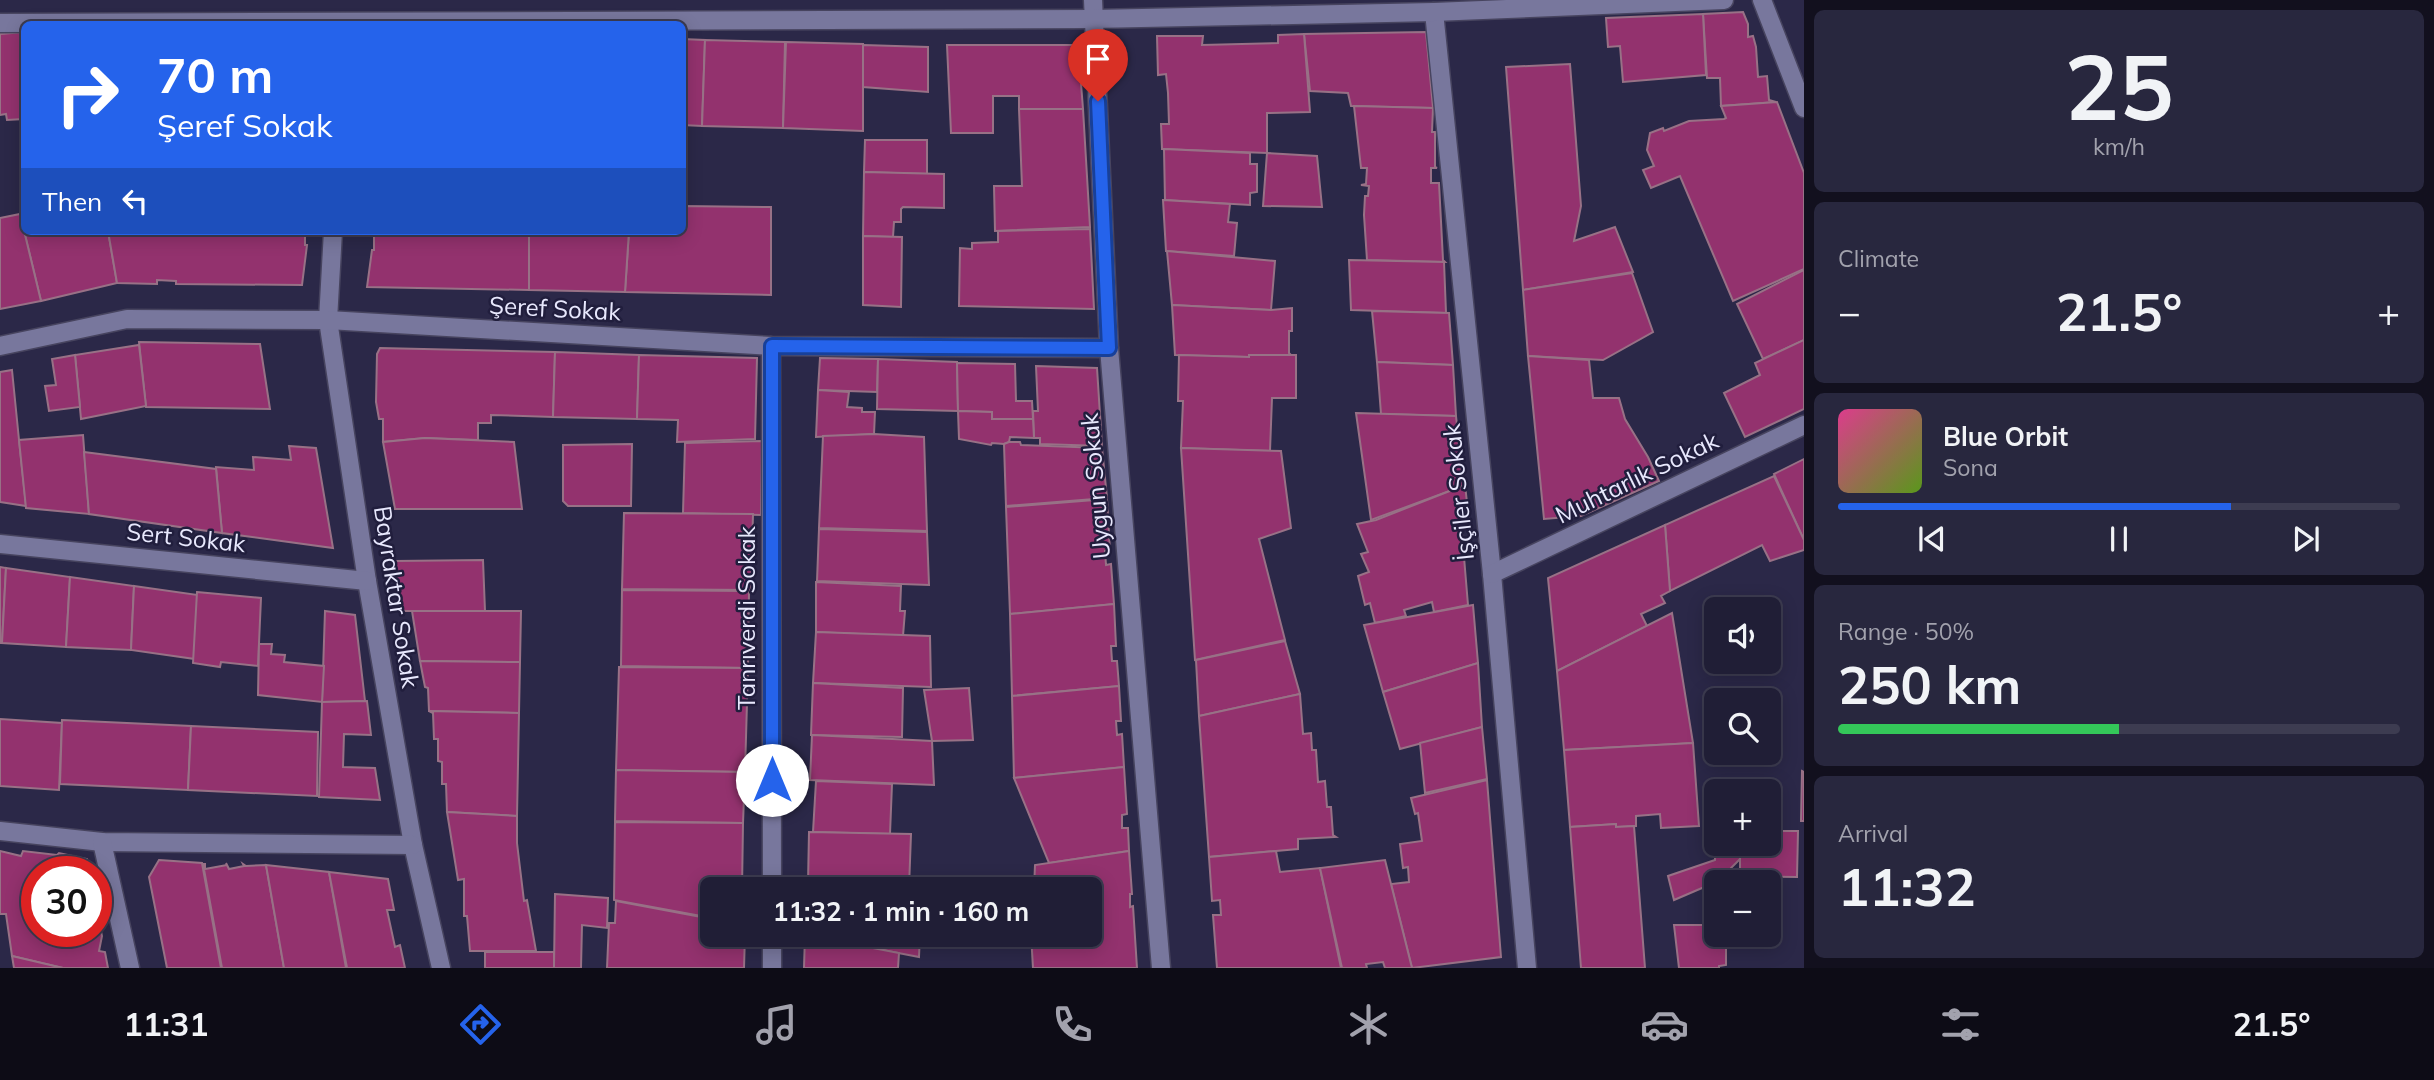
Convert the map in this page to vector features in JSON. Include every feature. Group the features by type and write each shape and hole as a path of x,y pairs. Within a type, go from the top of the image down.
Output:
{"street":[{"name":"Uygun Sokak","path":"1093,0 1109,348 1161,968"},
{"path":"686,21 1094,19 1434,12 1724,0"},
{"path":"1762,0 1804,108"},
{"name":"İşçiler Sokak","path":"1434,12 1492,575 1527,968"},
{"path":"0,23 21,23"},
{"name":"Bayraktar Sokak","path":"334,235 328,320 367,581 413,845 441,968"},
{"name":"Şeref Sokak","path":"0,346 127,319 328,320 772,346 1109,348"},
{"name":"Tanrıverdi Sokak","path":"772,346 772,877"},
{"name":"Muhtarlık Sokak","path":"1492,575 1804,425"},
{"name":"Sert Sokak","path":"0,544 367,581"},
{"path":"0,831 102,842 413,845"},
{"path":"102,842 130,968"},
{"path":"772,947 772,968"}],"building":[{"path":"1743,12 1748,24 1748,37 1753,36 1756,47 1758,77 1767,76 1769,100 1776,102 1721,106 1720,78 1707,78 1703,14"},
{"path":"1703,14 1706,75 1623,82 1620,46 1608,47 1606,18"},
{"path":"21,32 21,119 7,120 6,114 0,115 0,34"},
{"path":"1426,32 1433,108 1351,106 1348,93 1310,91 1304,34"},
{"path":"1304,34 1310,112 1267,113 1267,153 1162,149 1161,124 1169,124 1168,93 1166,74 1158,75 1157,36 1203,36 1202,45 1278,43 1278,35"},
{"path":"686,39 705,40 702,126 686,125"},
{"path":"705,40 785,42 783,128 702,126"},
{"path":"786,42 863,44 863,131 783,128"},
{"path":"863,45 928,47 928,92 863,87"},
{"path":"947,45 1078,45 1083,109 1019,109 1019,96 993,96 993,133 951,133"},
{"path":"1570,64 1581,206 1574,241 1615,227 1633,272 1523,290 1506,67"},
{"path":"1777,102 1804,173 1804,269 1733,301 1680,176 1651,188 1643,170 1654,166 1647,150 1650,133 1663,128 1664,131 1689,121 1724,119 1726,118 1721,106"},
{"path":"1354,106 1433,108 1432,132 1435,132 1437,168 1431,168 1431,183 1439,183 1445,262 1367,260 1364,215 1365,196 1368,196 1369,186 1361,185 1366,184 1367,168 1361,168"},
{"path":"1019,109 1083,109 1090,227 995,231 994,186 1022,186"},
{"path":"865,140 927,140 927,174 864,172"},
{"path":"1164,149 1250,153 1250,164 1257,164 1257,192 1250,193 1250,205 1165,200"},
{"path":"1267,153 1317,156 1322,207 1263,206"},
{"path":"864,172 944,174 944,208 903,207 901,222 894,222 893,237 863,236"},
{"path":"1163,200 1230,204 1228,222 1237,223 1234,256 1166,251"},
{"path":"686,206 771,207 771,295 625,292 629,235 686,235"},
{"path":"20,214 21,235 25,235 41,301 0,309 0,218"},
{"path":"1090,229 1094,309 959,306 960,248 972,249 972,243 998,242 998,231"},
{"path":"25,235 109,235 117,283 41,301"},
{"path":"109,235 305,235 307,245 302,285 176,284 176,281 157,280 157,284 117,283"},
{"path":"374,235 529,235 529,290 367,287"},
{"path":"529,235 629,235 625,292 529,290"},
{"path":"863,236 902,237 901,307 863,305"},
{"path":"1167,251 1275,261 1271,310 1172,305"},
{"path":"1349,260 1444,262 1446,313 1351,310"},
{"path":"1804,270 1804,340 1763,359 1737,304"},
{"path":"1632,273 1653,332 1603,360 1528,356 1523,290"},
{"path":"1172,305 1271,310 1292,308 1292,331 1289,331 1291,355 1175,355"},
{"path":"1372,311 1449,313 1453,365 1377,362"},
{"path":"1804,340 1804,409 1745,437 1724,393 1760,375 1755,363"},
{"path":"139,342 260,344 270,409 146,407"},
{"path":"139,345 146,406 81,419 75,355"},
{"path":"380,348 555,352 553,417 491,415 491,423 478,423 478,440 425,438 383,442 383,419 379,419 376,402 377,354"},
{"path":"555,352 639,355 637,419 553,417"},
{"path":"75,355 80,407 49,411 45,386 56,385 52,359"},
{"path":"639,355 757,358 755,439 677,442 678,420 637,419"},
{"path":"1179,355 1296,355 1296,398 1272,398 1270,451 1181,448 1183,401 1178,401"},
{"path":"1528,356 1589,360 1593,398 1619,398 1625,419 1659,481 1581,516 1544,519"},
{"path":"820,358 878,359 877,392 818,390"},
{"path":"878,359 957,362 958,411 877,409"},
{"path":"1377,362 1453,365 1456,416 1381,414"},
{"path":"957,363 1015,364 1016,401 1032,401 1033,419 992,419 992,412 958,411"},
{"path":"1036,366 1097,368 1102,446 1040,444 1040,438 1034,438 1033,411 1038,411"},
{"path":"12,370 26,506 0,502 0,372"},
{"path":"818,390 849,392 847,407 862,408 862,412 875,412 874,434 816,437"},
{"path":"958,411 992,412 992,419 1033,419 1034,438 1010,437 1009,442 991,445 959,439"},
{"path":"1356,413 1456,416 1463,486 1371,520"},
{"path":"874,434 924,437 927,531 819,528 823,436"},
{"path":"83,435 89,514 26,508 19,440"},
{"path":"425,438 514,442 522,509 395,509 383,442"},
{"path":"762,441 761,515 683,513 685,443"},
{"path":"1020,442 1021,445 1102,448 1107,498 1006,506 1004,444"},
{"path":"632,444 631,506 568,506 563,501 563,445"},
{"path":"289,446 316,448 333,548 222,533 216,467 254,470 253,457 291,460"},
{"path":"1181,448 1281,451 1291,528 1259,539 1285,640 1195,660"},
{"path":"84,452 216,469 222,533 89,514"},
{"path":"1804,459 1804,540 1774,474"},
{"path":"1774,476 1804,540 1804,550 1770,561 1762,545 1670,591 1665,525"},
{"path":"1465,485 1469,520 1461,521 1468,605 1434,612 1432,602 1404,610 1406,616 1375,623 1370,603 1365,605 1358,576 1369,572 1361,554 1368,552 1357,524 1376,520"},
{"path":"1107,499 1110,551 1105,551 1106,565 1111,564 1114,604 1010,614 1006,507"},
{"path":"624,513 753,514 751,590 622,589"},
{"path":"1665,525 1670,591 1661,596 1665,603 1641,614 1647,626 1557,671 1548,578"},
{"path":"819,529 927,532 929,585 817,581"},
{"path":"483,560 485,611 399,611 395,561"},
{"path":"0,567 6,568 2,643 0,643"},
{"path":"6,568 70,577 66,647 2,643"},
{"path":"70,577 134,586 131,650 66,647"},
{"path":"816,582 901,586 900,611 905,611 903,636 816,632"},
{"path":"134,586 198,595 195,659 131,650"},
{"path":"622,590 749,591 748,668 621,666"},
{"path":"197,592 261,598 258,666 221,662 220,667 193,663"},
{"path":"1114,604 1116,646 1111,646 1112,661 1117,661 1119,686 1012,696 1010,614"},
{"path":"1473,605 1478,663 1383,692 1364,625"},
{"path":"325,611 355,615 365,701 322,702"},
{"path":"412,611 521,611 520,662 420,661"},
{"path":"1672,613 1693,743 1564,750 1557,671"},
{"path":"816,632 930,636 931,687 813,683"},
{"path":"1285,641 1300,694 1199,716 1196,660"},
{"path":"259,644 272,644 271,654 285,655 284,662 324,666 322,702 258,695"},
{"path":"420,661 520,662 519,713 429,711 428,688 425,687"},
{"path":"1478,663 1482,727 1400,749 1383,692"},
{"path":"619,667 748,668 745,772 616,770"},
{"path":"813,683 903,688 902,737 811,735"},
{"path":"1119,686 1121,721 1116,721 1117,735 1122,734 1124,767 1014,778 1012,696"},
{"path":"969,688 973,740 932,741 924,690"},
{"path":"1300,694 1303,734 1311,733 1312,750 1316,750 1318,782 1325,781 1327,807 1331,807 1333,835 1336,837 1298,839 1298,849 1209,857 1199,716"},
{"path":"367,701 371,735 344,734 343,767 375,768 380,800 319,797 322,702"},
{"path":"429,711 519,713 517,816 447,812 446,784 442,784 442,762 438,761 438,739 434,739 433,713"},
{"path":"0,719 62,723 59,790 0,786"},
{"path":"62,720 191,726 188,790 60,784"},
{"path":"191,726 318,732 317,796 188,790"},
{"path":"1482,727 1487,779 1425,793 1420,743"},
{"path":"812,735 932,741 934,785 810,780"},
{"path":"1693,743 1699,826 1661,828 1660,814 1636,816 1636,826 1616,827 1616,824 1570,827 1564,750"},
{"path":"1124,767 1127,814 1122,815 1122,828 1128,828 1129,851 1049,863 1014,778"},
{"path":"616,770 745,772 743,823 615,821"},
{"path":"1802,771 1804,772 1804,821 1801,821"},
{"path":"1487,780 1501,957 1412,968 1391,884 1409,882 1408,867 1403,868 1400,844 1422,841 1418,813 1415,814 1411,798"},
{"path":"816,781 892,784 890,834 813,832"},
{"path":"447,812 517,816 517,843 524,901 527,900 536,951 470,951 467,916 464,916 464,879 458,880"},
{"path":"615,822 743,823 742,877 700,877 700,916 614,900"},
{"path":"1616,824 1616,827 1634,826 1645,968 1581,968 1570,827"},
{"path":"1781,831 1798,831 1797,877 1781,877 1781,870 1740,870 1740,856 1781,856"},
{"path":"809,832 911,834 909,877 808,877"},
{"path":"0,851 21,856 21,947 100,947 99,951 105,952 108,968 63,968 12,956 6,914 0,914"},
{"path":"23,851 57,855 59,853 73,856 21,856"},
{"path":"1129,851 1132,894 1130,907 1133,906 1137,968 1033,968 1032,947 1102,947 1102,877 1034,877 1035,865"},
{"path":"1276,851 1280,872 1320,868 1341,968 1217,968 1213,915 1221,915 1220,900 1212,901 1209,857"},
{"path":"1715,856 1740,856 1731,870 1704,870 1704,887 1674,900 1668,876 1715,860"},
{"path":"159,860 202,863 221,968 167,968 149,877"},
{"path":"1385,860 1412,968 1385,968 1383,962 1366,964 1367,968 1342,968 1320,868"},
{"path":"203,864 205,869 227,865 229,869 244,866 243,864 266,865 284,968 222,968"},
{"path":"266,865 329,872 346,968 284,968"},
{"path":"329,872 388,879 394,910 387,910 395,947 400,945 405,968 347,968"},
{"path":"555,894 608,898 607,928 582,925 581,968 554,968"},
{"path":"616,901 700,917 700,947 745,947 744,968 607,968 609,923 615,923"},
{"path":"1674,925 1704,925 1704,947 1726,947 1726,965 1719,968 1679,968"},
{"path":"805,947 868,947 899,953 898,968 804,968"},
{"path":"867,947 919,947 919,957"},
{"path":"485,952 554,952 554,968 485,968"},
{"path":"12,956 63,968 14,968"}],"route":[{"path":"772,780 772,346 1109,348 1098,101"}]}
